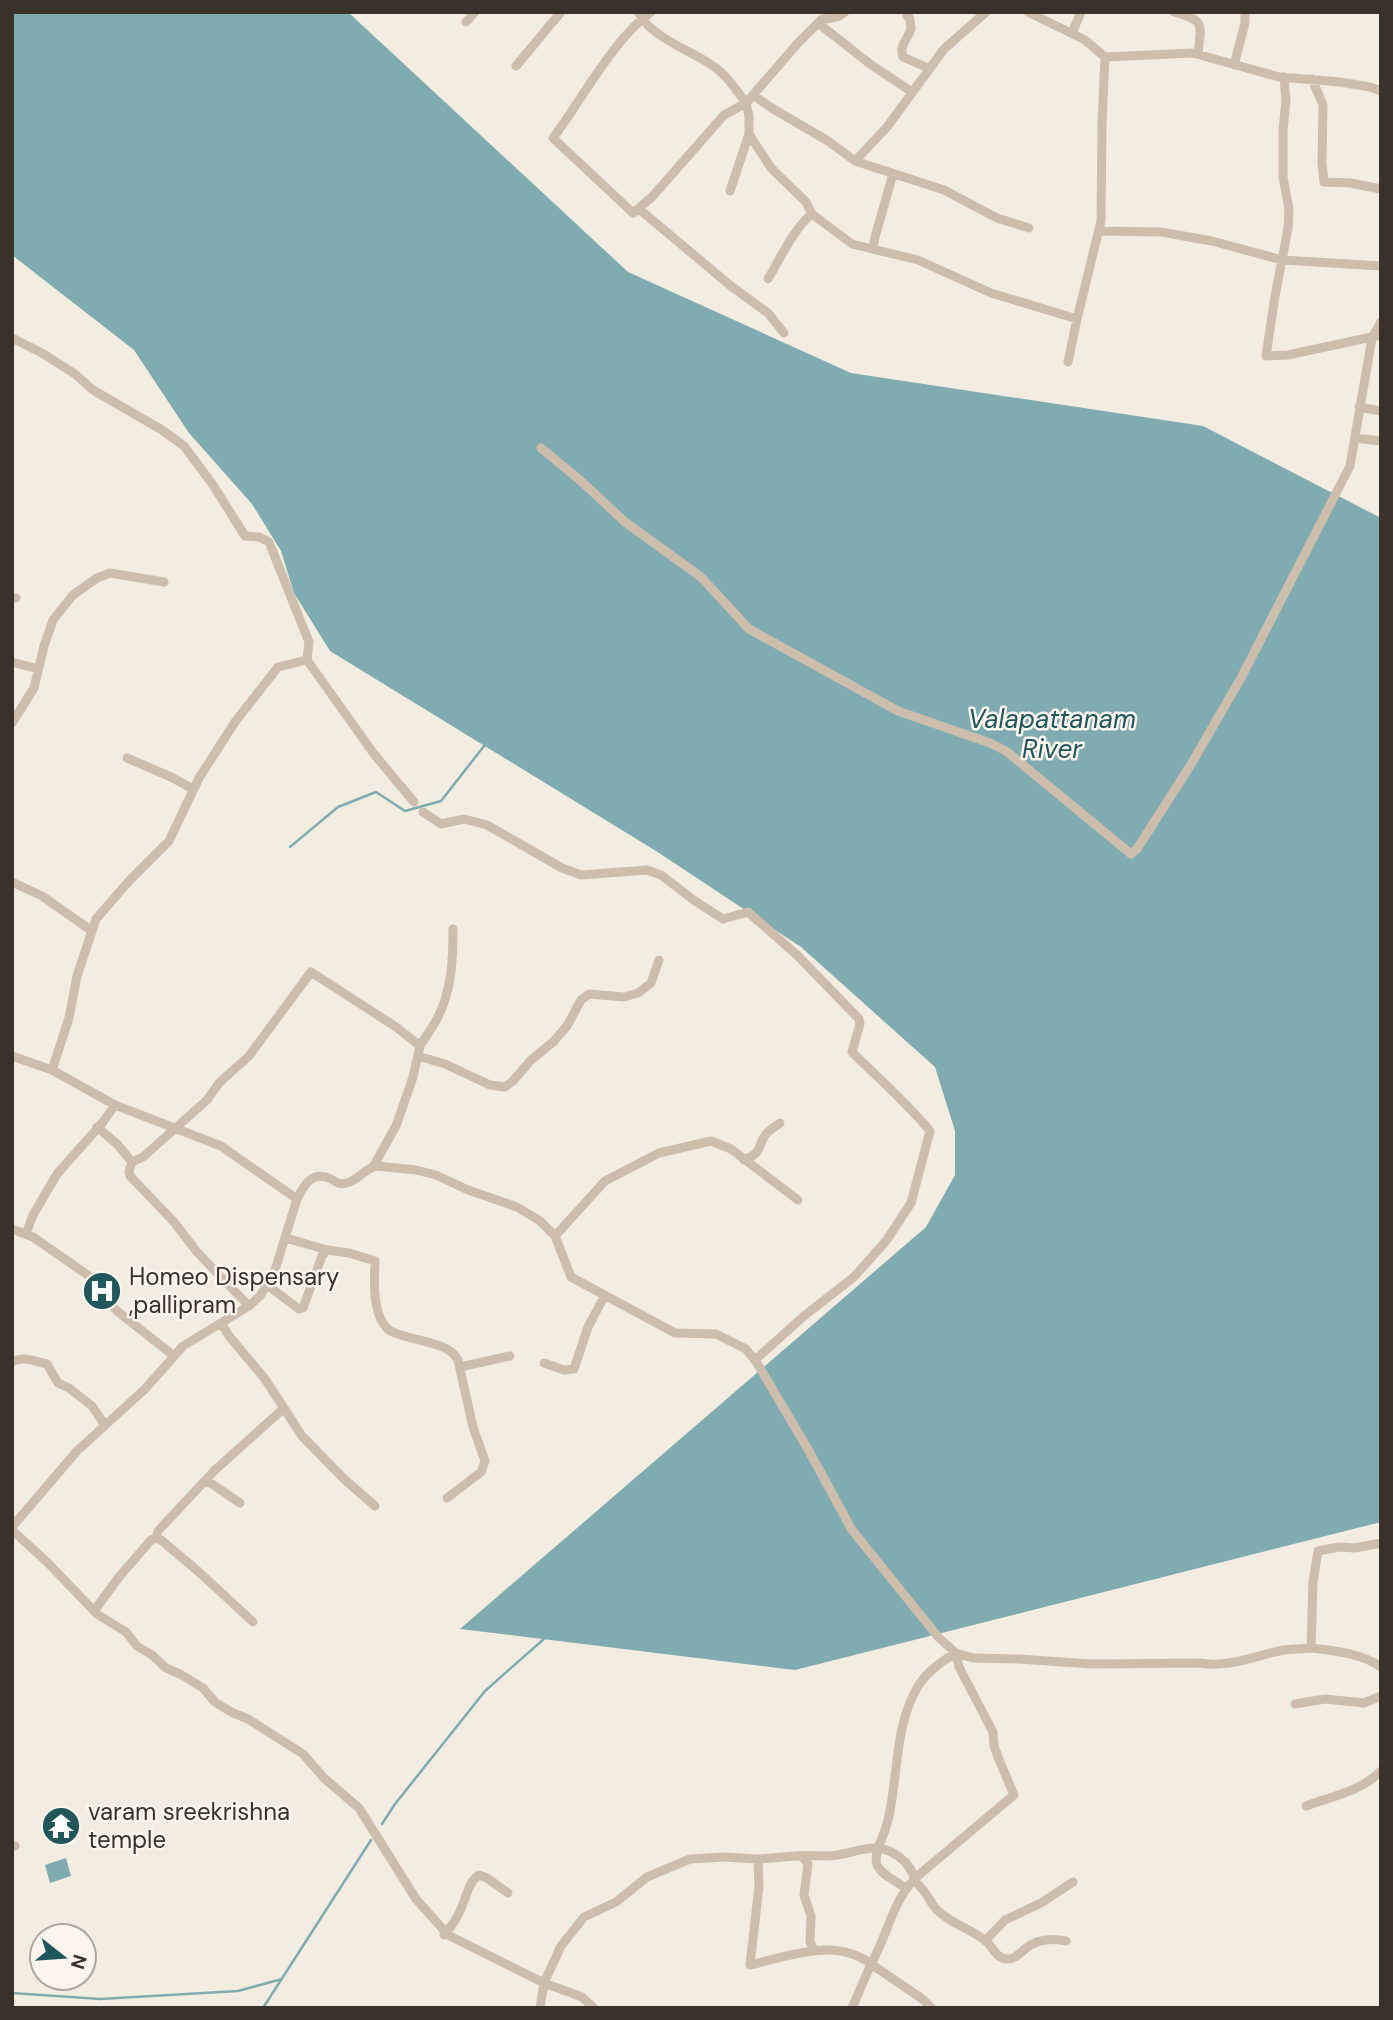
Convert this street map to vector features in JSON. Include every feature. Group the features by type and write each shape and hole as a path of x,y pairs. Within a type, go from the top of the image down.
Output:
{"street":[{"path":"466,22 475,12"},
{"path":"516,66 561,12"},
{"path":"651,12 640,15 553,138 633,213 652,197 724,115 746,103 754,95 819,18"},
{"path":"819,18 830,19 845,12"},
{"path":"855,161 887,127 944,48 986,12"},
{"path":"1028,12 1095,46 1105,57 1101,222 1068,362"},
{"path":"1072,33 1081,12"},
{"path":"1174,12 1199,22 1201,28 1198,54"},
{"path":"1234,65 1245,23 1245,12"},
{"path":"640,15 650,29 713,65 746,103 749,134 730,191"},
{"path":"907,16 911,30 904,40 901,52 903,57 929,68"},
{"path":"819,18 870,64 912,92"},
{"path":"1105,57 1198,54 1284,77 1356,85 1381,91"},
{"path":"1284,77 1286,101 1283,177 1289,209 1288,228 1266,356 1288,355 1377,336"},
{"path":"1312,79 1323,105 1324,183 1350,183 1381,189"},
{"path":"754,95 855,161 944,190 979,206 997,218 1028,228"},
{"path":"749,134 771,168 806,202 812,214 852,244 918,260 991,293 1077,319"},
{"path":"873,249 893,174"},
{"path":"639,209 731,286 768,313 784,333"},
{"path":"768,279 798,230 812,214"},
{"path":"1099,231 1161,232 1212,241 1282,260 1381,266"},
{"path":"541,448 625,522 701,577 749,629 898,711 1006,751 1131,854 1137,849 1183,776 1241,678 1350,466 1359,407 1381,322"},
{"path":"12,338 42,353 75,374 93,390 184,446 213,485 245,536 259,537 269,542 309,642 307,660 374,754 414,802"},
{"path":"1359,407 1381,411"},
{"path":"1355,438 1381,441"},
{"path":"12,723 34,688 53,620 73,595 97,578 110,573 164,582"},
{"path":"52,1070 69,1018 77,976 96,919 169,841 193,789 235,722 278,667 307,660"},
{"path":"12,662 38,669"},
{"path":"127,758 193,789"},
{"path":"423,812 441,824 464,819 486,825 562,868 581,875 646,870 661,874 723,919 748,912 797,955 859,1019 852,1052 910,1107 930,1131 911,1203 886,1241 854,1277 804,1316 755,1360"},
{"path":"12,882 42,896 92,930"},
{"path":"373,1167 396,1126 413,1077 420,1046 438,1017 448,989 453,964 453,929"},
{"path":"418,1056 445,1064 470,1077 505,1087 531,1059 560,1034 581,1000 589,994 624,997 638,993 651,983 659,960"},
{"path":"249,1306 130,1176 132,1163 143,1157 208,1100 219,1083 250,1056 311,972 396,1027 420,1046"},
{"path":"12,1056 52,1070 115,1105 221,1146 297,1199"},
{"path":"26,1234 33,1215 57,1174 115,1105"},
{"path":"744,1160 753,1156 765,1135 780,1123"},
{"path":"97,1127 117,1144 132,1163"},
{"path":"555,1236 605,1181 659,1153 711,1141 731,1149 798,1200"},
{"path":"594,2008 582,1997 544,1983 444,1934 415,1899 359,1808 325,1779 303,1754 248,1719 215,1702 194,1682 166,1668 138,1646 126,1632 94,1611 12,1529 76,1451 145,1388 183,1346 249,1306 260,1296 275,1270 303,1185 313,1177 321,1175 343,1184 373,1167 395,1167 436,1175 517,1207 540,1221 555,1236 571,1277 675,1333 716,1334 746,1349 809,1451 852,1530 939,1638 956,1653 973,1658 1069,1663 1200,1662 1214,1665 1284,1650 1311,1648 1363,1657 1381,1667"},
{"path":"12,1229 26,1234 89,1276 117,1311 174,1356"},
{"path":"286,1238 374,1261 378,1310 390,1331 446,1348 455,1355 473,1427 485,1461 481,1472 447,1498"},
{"path":"267,1285 299,1309 303,1308 322,1256 327,1250"},
{"path":"544,1363 564,1370 573,1369 588,1327 605,1295"},
{"path":"221,1323 265,1379 302,1436 375,1506"},
{"path":"460,1367 510,1356"},
{"path":"12,1362 16,1359 27,1359 47,1364 58,1383 92,1406 105,1425"},
{"path":"94,1611 125,1570 156,1538 158,1531 240,1446 283,1409"},
{"path":"205,1482 240,1503"},
{"path":"156,1538 199,1572 253,1622"},
{"path":"1311,1648 1313,1582 1318,1551 1381,1543"},
{"path":"906,1889 878,1867 876,1862 892,1802 898,1749 915,1691 938,1663 956,1653"},
{"path":"852,2008 893,1911 906,1889 1014,1795 994,1746 993,1732 964,1677 956,1653"},
{"path":"1295,1704 1325,1699 1364,1703 1381,1696"},
{"path":"1306,1806 1356,1789 1370,1782 1381,1771"},
{"path":"540,2008 544,1983 561,1946 584,1917 616,1902 647,1877 690,1859 831,1856 860,1849 892,1852 909,1867 914,1880 922,1886 935,1908 985,1941 996,1955 1012,1959 1042,1940 1066,1941"},
{"path":"802,1856 807,1864 804,1895 811,1916 810,1942 814,1950"},
{"path":"758,1858 759,1886 750,1965 814,1950 852,1953 859,1955 932,2008"},
{"path":"444,1934 460,1910 473,1879 479,1875 508,1893"},
{"path":"985,1941 1005,1920 1041,1903 1073,1882"}],"water":[{"name":"Valapattanam River","path":"12,12 348,12 628,272 851,373 1203,426 1381,518 1381,1522 795,1670 460,1629 926,1227 955,1175 955,1131 935,1067 801,947 656,851 330,651 294,593 281,551 252,504 189,433 134,350 12,255"},
{"path":"66,1858 71,1876 50,1883 45,1865"}],"waterway":[{"path":"290,847 338,807 376,792 405,811 441,801 484,746"},
{"path":"382,1824 485,1691 545,1638"},
{"path":"263,2008 371,1840"},
{"path":"12,1993 100,1999 238,1991 282,1979"}],"place":[{"name":"Homeo Dispensary ,pallipram","path":"102,1291"},
{"name":"varam sreekrishna temple","path":"61,1826"}]}
